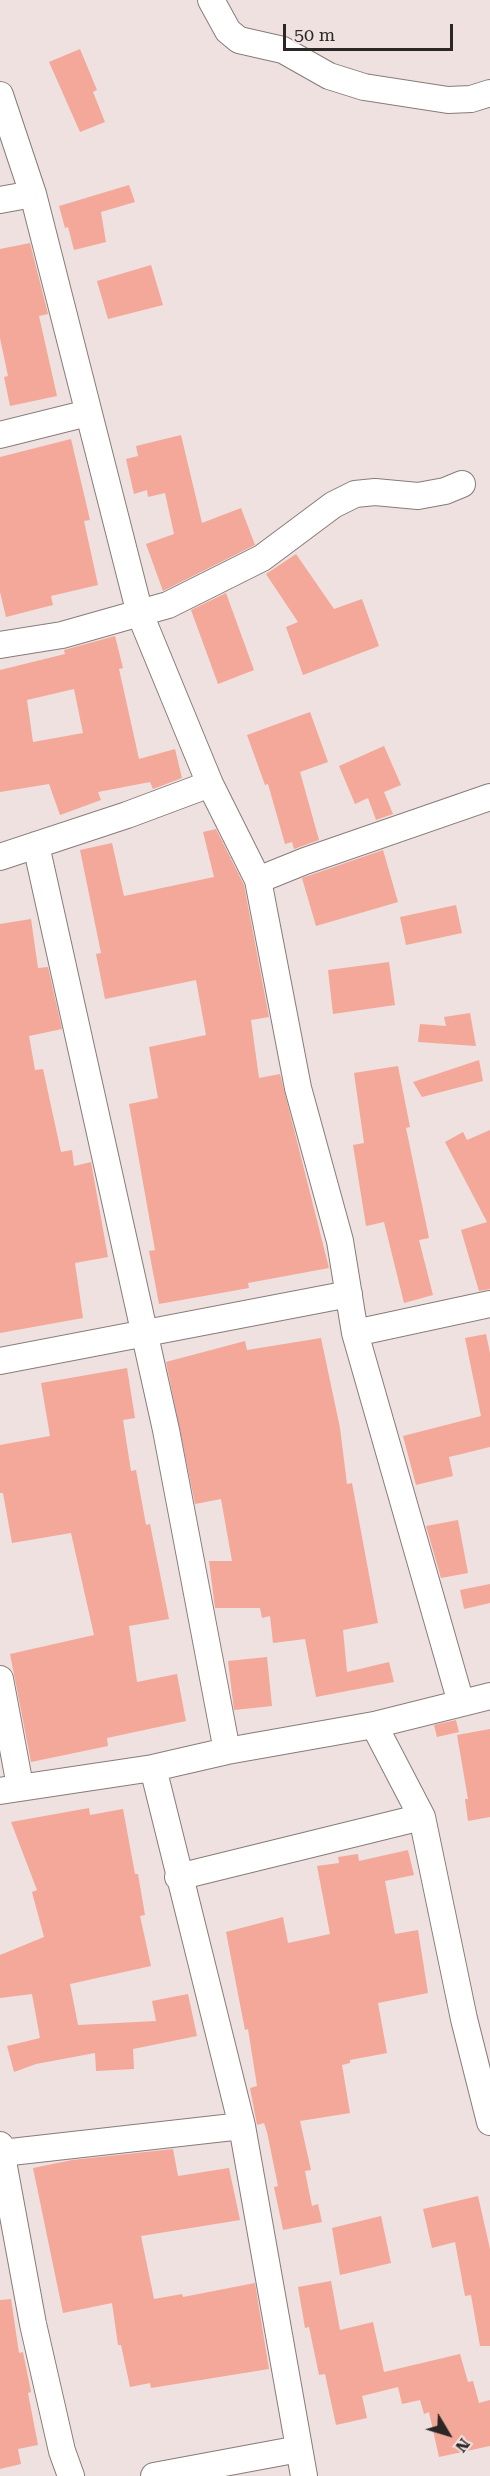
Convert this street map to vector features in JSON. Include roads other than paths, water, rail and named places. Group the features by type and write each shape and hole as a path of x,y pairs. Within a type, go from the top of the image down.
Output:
{"street":[{"path":"211,0 228,31 239,40 283,50 329,76 364,87 448,100 471,99 490,93"},
{"path":"0,95 33,194 140,614 210,784 258,880 298,1088 340,1241 355,1333 461,1703"},
{"path":"0,200 33,194"},
{"path":"0,435 88,413"},
{"path":"0,645 62,635 140,614 193,593 262,558 343,499 355,494 375,492 418,496 445,491 462,484"},
{"path":"0,856 210,784"},
{"path":"258,880 490,797"},
{"path":"36,845 146,1335 227,1751"},
{"path":"0,1361 146,1335 349,1294"},
{"path":"355,1333 490,1304"},
{"path":"0,1679 10,1789 153,1768 227,1751 374,1725 490,1696"},
{"path":"374,1725 422,1817 464,2019 490,2122"},
{"path":"153,1768 178,1877 242,2126 304,2476"},
{"path":"178,1877 422,1817"},
{"path":"71,2476 62,2451 33,2324 1,2149 242,2126"},
{"path":"154,2476 299,2449"}]}
